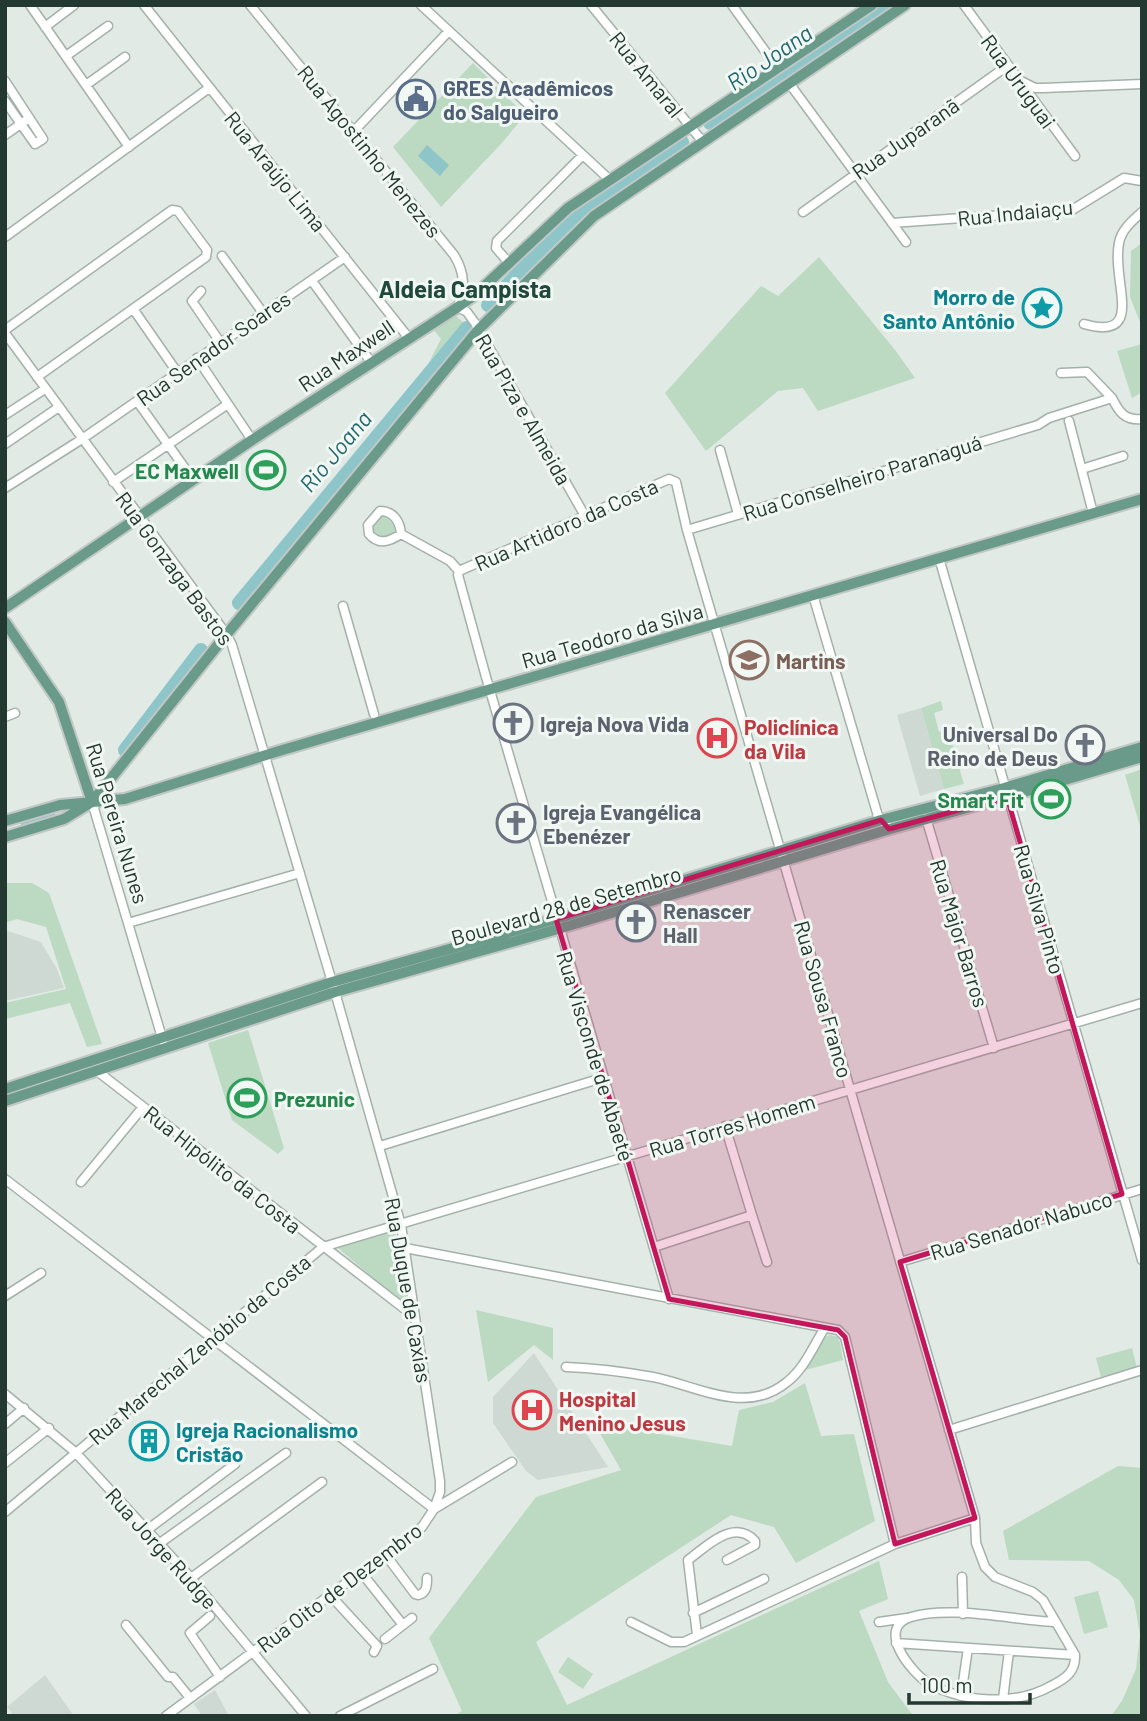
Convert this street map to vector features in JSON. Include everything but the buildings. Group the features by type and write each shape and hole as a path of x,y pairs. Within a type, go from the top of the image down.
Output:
{"main road":[{"name":"Rua Maxwell","path":"5,608 252,440 458,307 568,208 872,5"},
{"path":"5,837 64,819 92,802 479,329 594,216 905,5"},
{"name":"Rua Teodoro da Silva","path":"5,821 60,805 125,799 266,755 1142,499"},
{"name":"Rua Pereira Nunes","path":"5,622 59,702 92,802"},
{"name":"Boulevard 28 de Setembro","path":"782,855 926,818 1142,747"},
{"name":"Boulevard 28 de Setembro","path":"5,1089 162,1037 557,924 782,855 881,820 1006,793 1142,757"},
{"name":"Boulevard 28 de Setembro","path":"5,1101 166,1049 334,987"}],"street":[{"path":"30,5 129,147"},
{"path":"45,27 74,5"},
{"name":"Rua Araújo Lima","path":"144,5 408,337"},
{"name":"Rua Agostinho Menezes","path":"250,5 460,264 464,281 458,307"},
{"path":"421,5 610,180"},
{"name":"Rua Amaral","path":"591,5 703,142"},
{"path":"732,5 778,69"},
{"name":"Rua Uruguai","path":"964,5 1075,156"},
{"path":"66,56 108,26"},
{"path":"354,131 448,32"},
{"path":"86,85 125,57"},
{"name":"Rua Juparanã","path":"803,212 1007,66"},
{"path":"1015,77 1035,88 1142,84"},
{"path":"5,81 43,139 35,144 5,101"},
{"path":"789,83 906,242"},
{"path":"5,237 209,88"},
{"path":"5,135 30,117"},
{"path":"509,263 496,248 497,241 583,155"},
{"name":"Rua Indaiaçu","path":"892,223 1072,210 1124,178 1142,181"},
{"path":"5,331 172,210 178,211 207,250 206,257 37,377"},
{"path":"1084,324 1111,329 1124,322 1126,307 1118,260 1119,240 1124,230 1142,212"},
{"path":"222,256 263,313"},
{"name":"Rua Senador Soares","path":"5,488 82,439 345,257"},
{"path":"312,281 371,362"},
{"path":"201,291 191,301 220,342"},
{"name":"Rua Piza e Almeida","path":"458,307 467,313 479,329 585,516"},
{"path":"136,313 177,372"},
{"name":"Rua Gonzaga Bastos","path":"5,331 227,635 266,755 334,987"},
{"path":"197,358 252,440"},
{"path":"1061,373 1087,372 1112,398 1123,415 1142,419"},
{"path":"5,415 45,388"},
{"name":"Rua Conselheiro Paranaguá","path":"687,530 1038,425 1049,418 1112,398"},
{"path":"137,401 194,481"},
{"path":"113,482 228,404"},
{"path":"5,444 59,407"},
{"path":"1069,421 1093,513"},
{"path":"720,450 738,514"},
{"path":"1082,469 1123,456"},
{"name":"Rua Artidoro da Costa","path":"459,571 668,479 674,479"},
{"name":"Rua Sousa Franco","path":"674,479 975,1518 976,1543 985,1567 995,1577 1034,1592 1043,1600 1054,1622"},
{"path":"401,534 388,541 377,541 369,534 368,525 380,512 388,512 398,522 401,534 450,561 459,571"},
{"name":"Rua Silva Pinto","path":"939,558 1142,1260"},
{"name":"Rua Visconde de Abaeté","path":"459,571 557,924 669,1299"},
{"path":"813,595 881,820 890,828"},
{"path":"343,606 374,714"},
{"path":"5,717 15,713"},
{"name":"Rua Pereira Nunes","path":"92,802 166,1049"},
{"name":"Rua Major Barros","path":"926,818 994,1048"},
{"path":"128,923 300,873"},
{"name":"Rua Duque de Caxias","path":"334,987 401,1225 440,1481 440,1492 434,1509"},
{"name":"Rua Torres Homem","path":"323,1247 1142,1003"},
{"name":"Rua Hipólito da Costa","path":"97,1071 415,1317"},
{"path":"380,1146 602,1078"},
{"path":"81,1182 143,1107"},
{"path":"725,1126 767,1262"},
{"path":"5,1179 434,1509"},
{"name":"Rua Senador Nabuco","path":"900,1262 1142,1189"},
{"path":"654,1247 752,1215"},
{"name":"Rua Marechal Zenóbio da Costa","path":"5,1512 323,1247"},
{"path":"405,1248 838,1330 845,1337 895,1544"},
{"path":"5,1296 41,1273"},
{"path":"566,1367 654,1377 734,1399 749,1398 765,1395 785,1384 798,1372 824,1329"},
{"path":"949,1430 1142,1370"},
{"name":"Rua Jorge Rudge","path":"6,1394 75,1452 160,1543 254,1651 306,1716"},
{"path":"5,1424 24,1408"},
{"path":"5,1463 49,1428"},
{"path":"160,1543 286,1453"},
{"name":"Rua Oito de Dezembro","path":"166,1716 422,1527 434,1509 512,1462"},
{"path":"147,1530 235,1464"},
{"path":"191,1578 321,1482"},
{"path":"631,1622 671,1642 684,1642 895,1544 975,1518"},
{"path":"697,1636 688,1560 729,1534 742,1531 752,1538 755,1545 727,1560"},
{"path":"385,1554 415,1594 421,1595 424,1592 427,1578"},
{"path":"361,1572 403,1625"},
{"path":"962,1577 963,1614"},
{"path":"693,1613 764,1579"},
{"path":"330,1595 377,1646 374,1652"},
{"path":"879,1622 926,1614 963,1614 1054,1622 1074,1655 1075,1665 1072,1672 1038,1694 1003,1699 961,1696 941,1689 915,1673 904,1660 896,1643 898,1627 907,1618"},
{"path":"210,1616 190,1633 220,1677"},
{"path":"385,1639 412,1618"},
{"path":"126,1625 167,1677 173,1676 190,1698"},
{"path":"896,1643 1074,1655"},
{"path":"961,1696 968,1648"},
{"path":"1003,1699 1009,1651"},
{"path":"340,1716 433,1669"}],"highlighted area":[{"path":"1007,797 1122,1194 900,1262 975,1518 895,1544 845,1337 838,1330 669,1299 556,919 881,820 889,829"}],"shaded area":[{"path":"921,708 944,789 920,796 897,715"},
{"path":"5,930 41,942 57,969 64,988 5,1001"},
{"name":"Hospital Menino Jesus","path":"534,1353 608,1467 538,1480 526,1471 493,1423 493,1397"},
{"path":"45,1675 74,1716 14,1716 7,1707"},
{"path":"215,1690 229,1716 202,1716 194,1704"}],"green space":[{"path":"473,63 525,115 441,207 393,147"},
{"path":"1142,243 1142,327 1130,297 1131,251"},
{"path":"819,257 915,378 818,411 803,388 778,391 706,451 665,393 761,286 778,296"},
{"path":"455,315 463,322 428,364 441,339 433,329"},
{"path":"1142,344 1142,392 1132,398 1117,351"},
{"path":"385,513 393,518 398,533 393,537 376,539 370,529 378,514"},
{"path":"941,701 943,710 934,713 939,732 948,729 964,784 944,789 921,708"},
{"path":"1142,769 1142,833 1125,775"},
{"path":"5,883 32,883 49,893 102,1044 87,1047 70,1003 5,1019 5,1003 66,989 46,927 17,919 5,923"},
{"name":"Prezunic","path":"248,1030 284,1148 278,1154 232,1120 208,1043"},
{"path":"395,1231 409,1309 338,1248"},
{"path":"476,1310 553,1328 553,1360 534,1345 488,1382"},
{"path":"824,1337 837,1337 840,1342 843,1360 805,1370"},
{"path":"1132,1348 1137,1368 1101,1377 1096,1358"},
{"path":"805,1383 821,1436 854,1434 875,1521 796,1563 774,1527 731,1515 536,1642 567,1705 879,1561 888,1599 859,1611 888,1682 915,1716 454,1716 462,1711 429,1638 536,1497 621,1470 594,1423 732,1446 739,1410 773,1402"},
{"path":"1118,1466 1142,1468 1142,1716 1111,1716 1122,1701 1136,1669 1140,1635 1134,1600 1119,1580 1089,1561 1009,1560 1003,1531"},
{"path":"1098,1591 1108,1627 1084,1634 1074,1597"},
{"path":"568,1657 593,1674 583,1689 558,1672"}],"water":[{"path":"427,145 449,165 440,176 418,156"}],"waterway":[{"name":"Rio Joana","path":"710,123 888,5"},
{"name":"Rio Joana","path":"488,305 585,207 682,142"},
{"name":"Rio Joana","path":"239,603 467,328"},
{"name":"Rio Joana","path":"125,750 201,650"},
{"name":"Rio Joana","path":"27,821 48,814"}],"place":[{"name":"GRES Acadêmicos do Salgueiro","path":"416,99"},
{"name":"Morro de Santo Antônio","path":"1042,308"},
{"name":"EC Maxwell","path":"266,470"},
{"name":"Martins","path":"749,660"},
{"name":"Igreja Nova Vida","path":"513,723"},
{"name":"Policlínica da Vila","path":"717,738"},
{"name":"Universal Do Reino de Deus","path":"1085,745"},
{"name":"Smart Fit","path":"1051,799"},
{"name":"Igreja Evangélica Ebenézer","path":"516,823"},
{"name":"Renascer Hall","path":"636,922"},
{"name":"Prezunic","path":"247,1098"},
{"name":"Hospital Menino Jesus","path":"532,1410"},
{"name":"Igreja Racionalismo Cristão","path":"149,1441"}],"district":[{"name":"Aldeia Campista","path":"465,288"}]}
